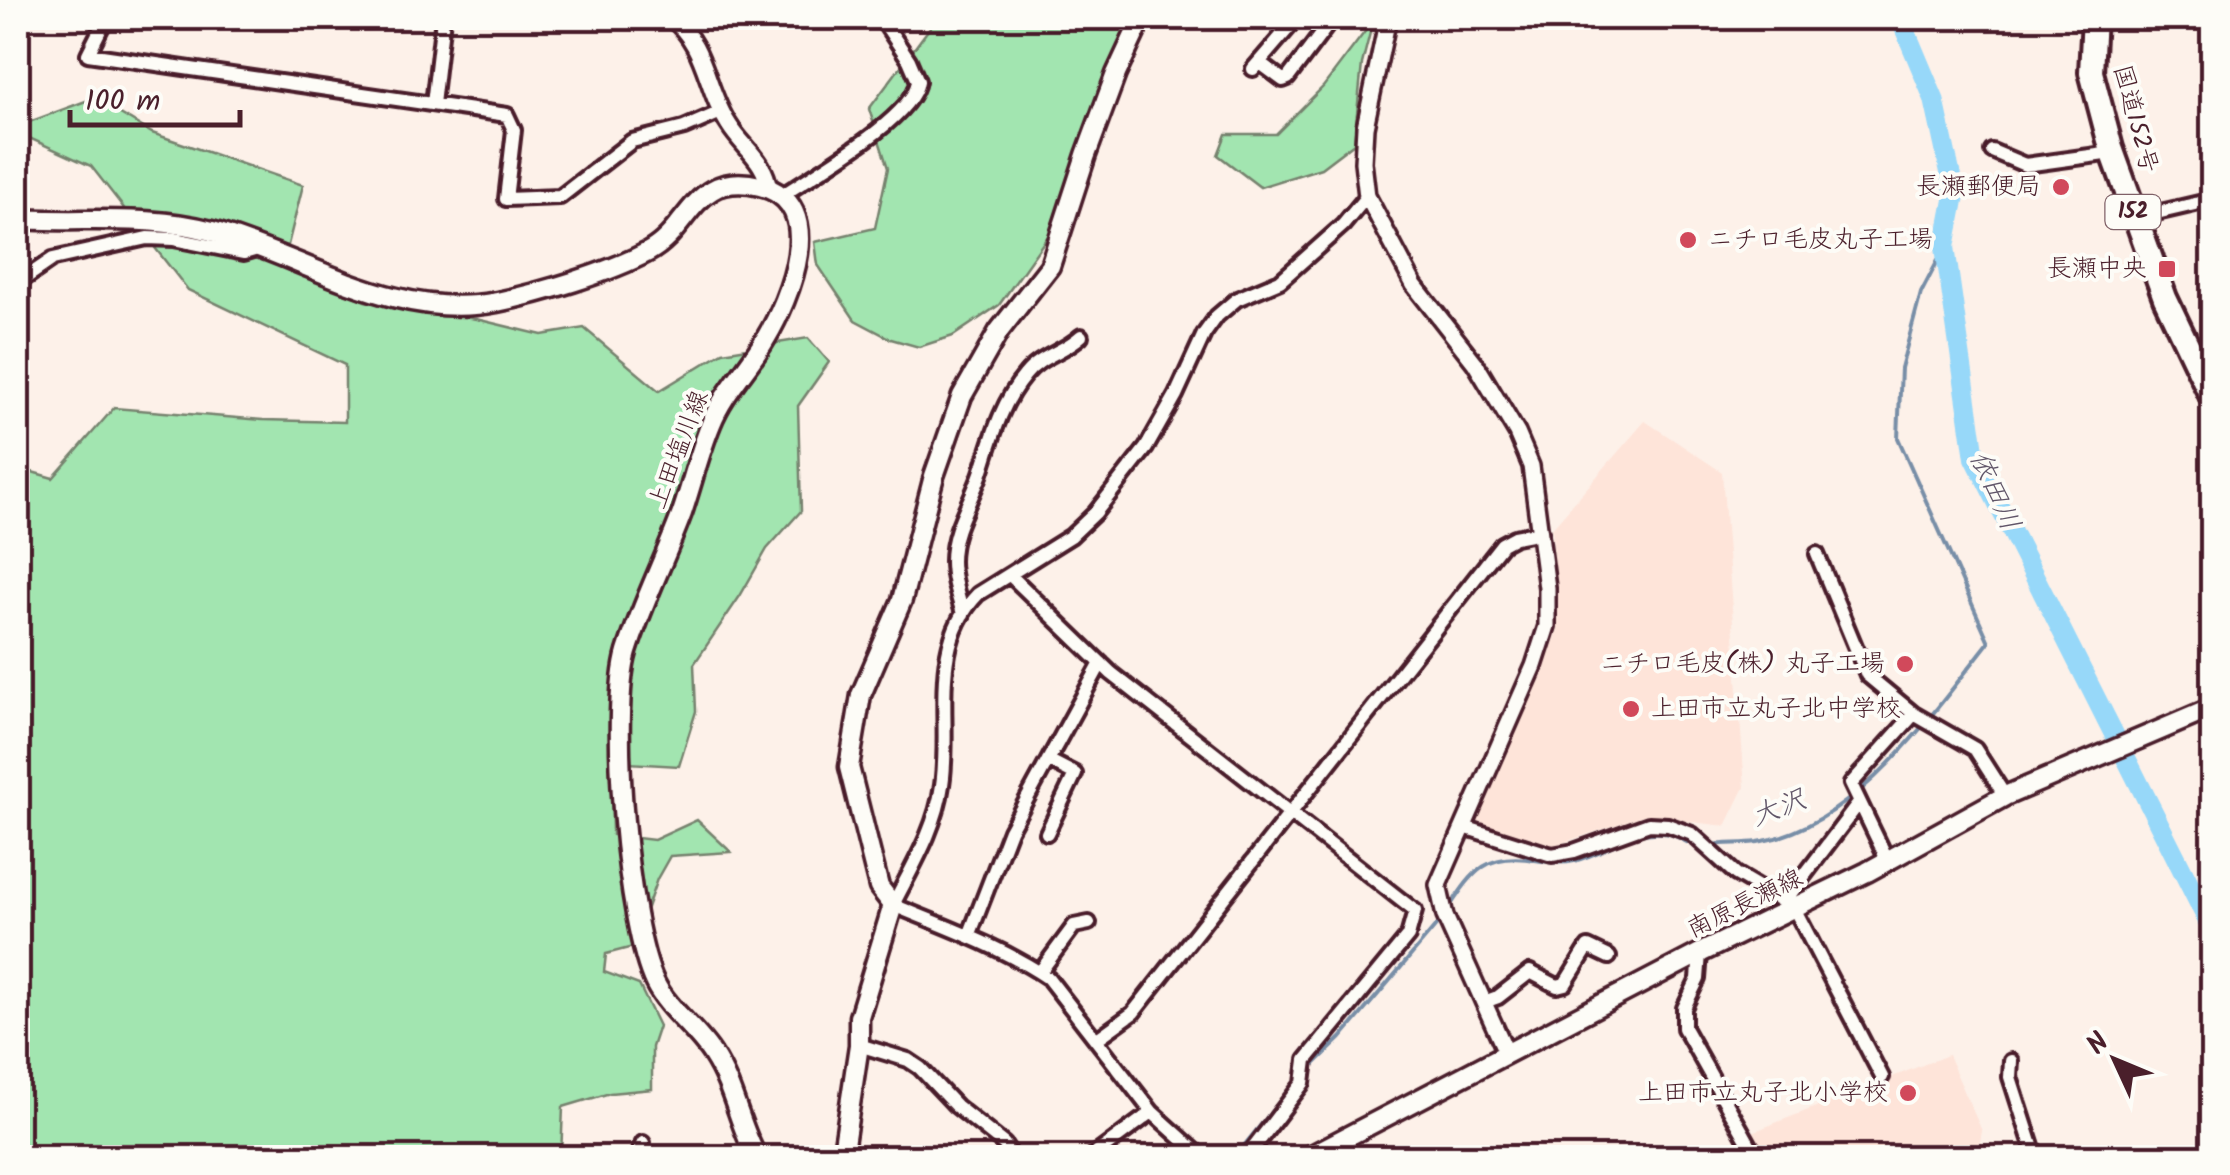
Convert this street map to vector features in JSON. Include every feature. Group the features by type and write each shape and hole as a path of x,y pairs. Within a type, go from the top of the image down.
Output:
{"highway":[{"name":"国道152号","path":"2094,18 2093,82 2112,153 2165,298 2212,397"}],"main road":[{"path":"842,1158 860,1017 893,905 879,886 849,767 860,695 902,600 934,476 962,396 999,331 1050,266 1116,74 1142,18"},
{"path":"18,218 209,230 368,291 440,308 472,306 542,290 636,258 668,236 703,194 715,189 744,185 774,193"},
{"name":"上田塩川線","path":"758,1158 737,1115 725,1076 711,1052 655,983 646,958 624,830 620,690 627,654 682,512 711,422 742,368 764,343 788,294 800,250 800,231 795,214 774,193"},
{"name":"南原長瀬線","path":"1306,1158 1789,904 1888,860 2005,796 2212,708"}],"street":[{"path":"106,18 88,54 507,115 514,130 506,199 560,197 632,141 684,128 721,112"},
{"path":"433,104 443,18"},
{"path":"682,21 698,49 721,112 762,164 774,193 894,119 912,99 918,80 881,18"},
{"path":"1297,18 1256,66 1283,80 1333,18"},
{"path":"1388,18 1365,127 1363,162 1367,196 1414,284 1475,363 1517,433 1532,466 1546,562 1546,626 1534,666 1438,885 1441,902 1507,1054"},
{"path":"1992,151 2025,165 2112,153"},
{"path":"1203,1158 1152,1112 1048,978 969,936 893,905 929,835 942,788 946,741 943,684 952,638 963,614 978,594 1071,536 1120,483 1146,448 1204,334 1218,316 1238,299 1280,281 1344,225 1367,196"},
{"path":"2135,218 2212,200"},
{"path":"18,283 52,259 147,238 174,238 244,253 261,248"},
{"path":"963,614 952,556 991,434 1022,378 1037,362 1068,348 1081,336"},
{"path":"1097,1040 1133,1013 1502,544 1515,536 1540,532"},
{"path":"1817,554 1867,675 1914,714 1976,748 2005,796"},
{"path":"1010,575 1101,664 1415,912"},
{"path":"969,936 1010,830 1101,664"},
{"path":"1888,860 1851,784 1914,714"},
{"path":"1046,833 1075,774 1048,760"},
{"path":"1789,904 1859,803"},
{"path":"1464,827 1552,855 1648,824 1668,825 1692,834 1736,874 1789,904 1882,1077"},
{"path":"1415,912 1441,902"},
{"path":"1246,1158 1302,1082 1306,1060 1408,936 1415,912"},
{"path":"1040,972 1074,926 1089,923"},
{"path":"1484,1002 1530,972 1557,986 1566,984 1588,947 1609,956"},
{"path":"1700,954 1698,979 1684,1008 1684,1028 1756,1158"},
{"path":"859,1046 920,1068 956,1106 1004,1144 1013,1158"},
{"path":"2011,1061 2010,1077 2036,1158"},
{"path":"1090,1158 1152,1112"},
{"path":"636,1158 643,1143"}],"shaded area":[{"name":"上田市立丸子北中学校","path":"1645,421 1722,472 1745,787 1726,826 1642,816 1553,846 1473,823 1558,631 1552,528"},
{"name":"上田市立丸子北小学校","path":"1948,1055 1982,1131 1977,1158 1764,1157 1750,1133"}],"green space":[{"path":"937,18 1133,18 1053,229 999,305 953,336 919,347 891,339 855,320 818,265 815,242 875,228 888,168 869,109"},
{"path":"1373,21 1362,64 1354,143 1321,168 1260,187 1218,155 1226,134 1276,134 1323,87"},
{"path":"94,98 152,133 303,185 283,265 365,301 476,319 542,335 584,328 659,391 723,352 808,338 829,362 798,406 801,511 767,549 694,664 696,711 679,766 611,762 612,835 654,840 697,820 731,852 670,856 657,879 633,947 606,954 604,972 639,985 659,1026 652,1047 652,1089 610,1093 563,1107 561,1157 18,1157 18,468 53,478 114,408 345,422 345,365 188,290 91,166 18,133 18,126"}],"waterway":[{"name":"依田川","path":"1900,18 1934,99 1955,195 1945,247 1975,458 2212,929"},
{"name":"大沢","path":"1711,845 1758,842 1794,832 1828,814 1889,763 1989,642 1898,438 1901,368 1921,293 1945,247"},
{"name":"大沢","path":"1449,908 1466,883 1493,862 1519,858 1569,862 1632,837 1656,833 1673,835 1697,846"},
{"name":"大沢","path":"1308,1070 1341,1038 1441,920"},
{"name":"大沢","path":"1234,1158 1297,1080"}],"place":[{"name":"長瀬郵便局","path":"2061,187"},
{"name":"ニチロ毛皮丸子工場","path":"1688,240"},
{"name":"長瀬中央","path":"2167,269"},
{"name":"ニチロ毛皮(株) 丸子工場","path":"1905,664"},
{"name":"上田市立丸子北中学校","path":"1631,709"},
{"name":"上田市立丸子北小学校","path":"1908,1093"}]}
